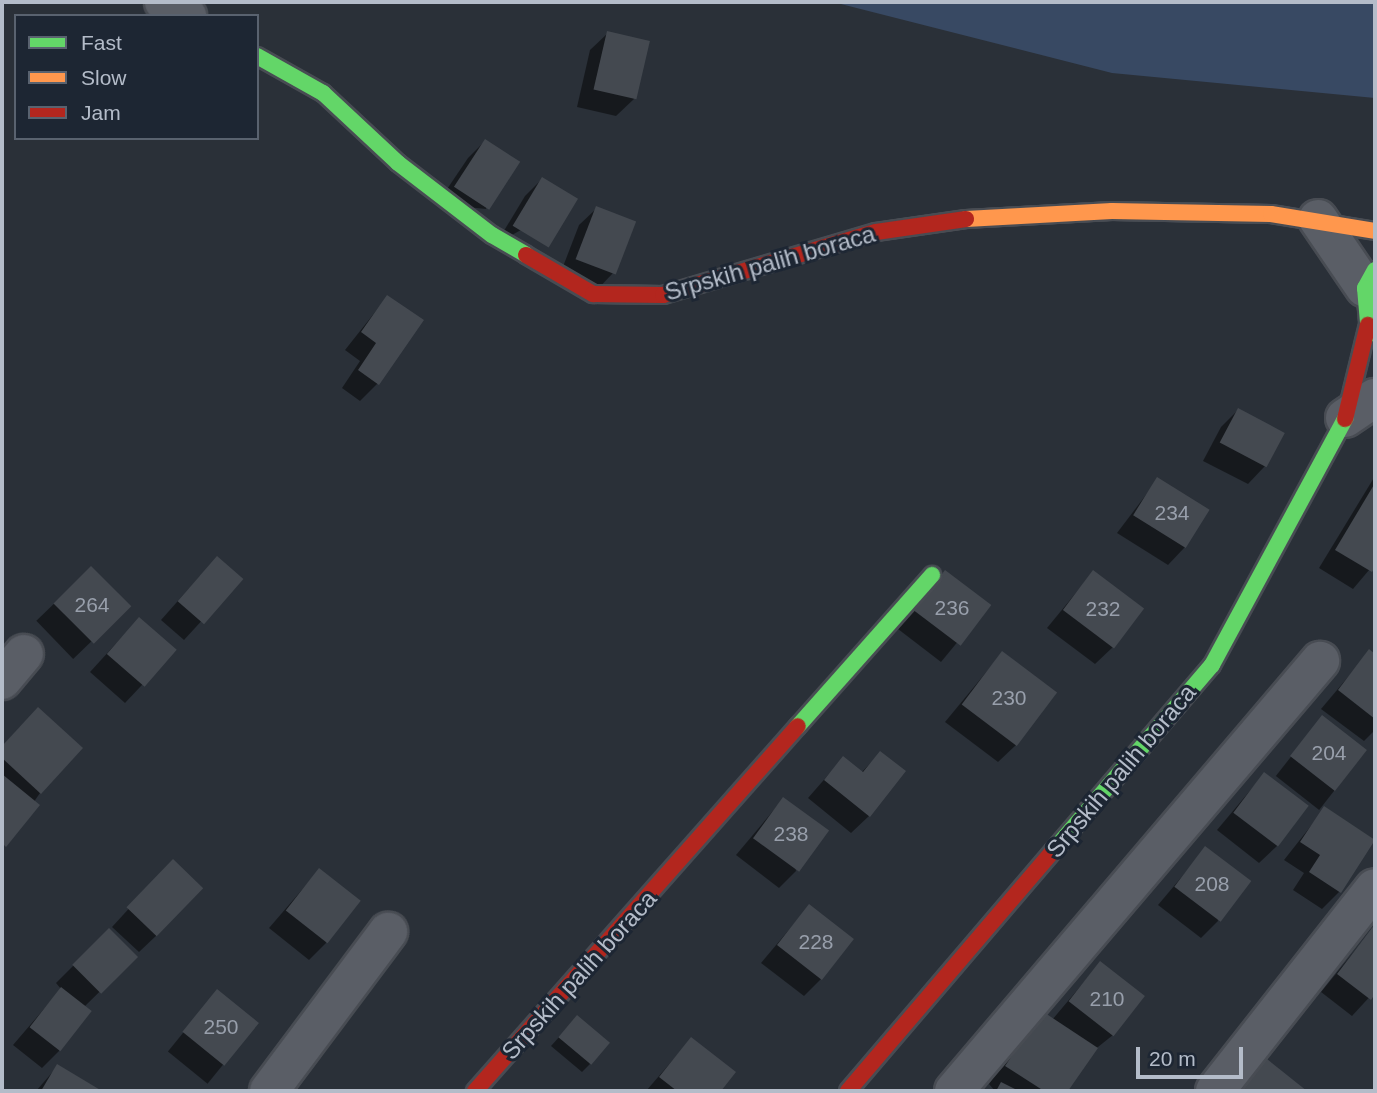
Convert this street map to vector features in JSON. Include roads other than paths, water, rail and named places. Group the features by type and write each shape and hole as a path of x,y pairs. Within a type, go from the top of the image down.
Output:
{"street":[{"path":"164,2 184,14"},
{"name":"Srpskih palih boraca","path":"259,57 323,93 398,163 492,235 593,295 663,295 876,232 957,219 1112,211 1318,219 1375,231"},
{"path":"1318,219 1371,304"},
{"name":"Srpskih palih boraca","path":"848,1091 1212,664 1360,408 1371,304"},
{"name":"Srpskih palih boraca","path":"475,1091 932,575"},
{"path":"954,1091 1320,661"},
{"path":"1214,1091 1375,888"},
{"path":"269,1091 388,932"}],"water":[{"path":"833,2 1375,2 1375,98 1112,73"}]}
